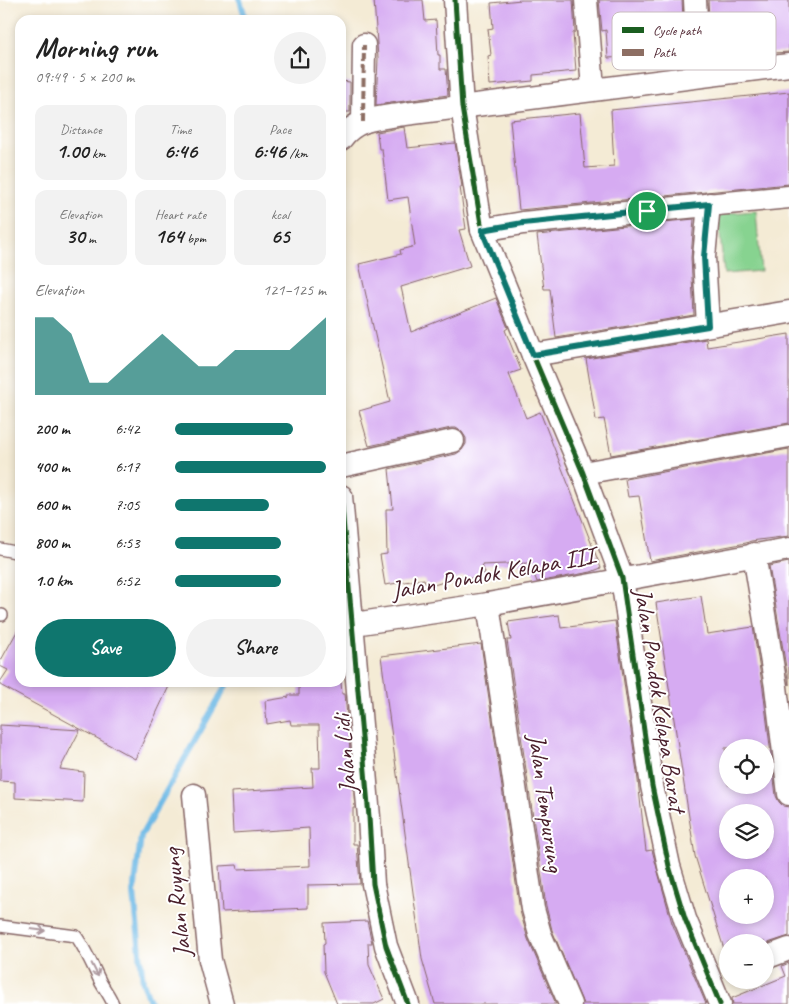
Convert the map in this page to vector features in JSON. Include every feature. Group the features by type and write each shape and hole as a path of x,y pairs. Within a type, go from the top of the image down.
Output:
{"street":[{"name":"Jalan Pondok Kelapa Barat","path":"455,0 462,107 482,230 583,472 622,578 652,786 669,866 684,919 718,976 720,1004"},
{"path":"586,0 593,89"},
{"path":"362,122 364,45"},
{"path":"776,66 789,64"},
{"path":"699,70 699,76"},
{"path":"346,134 356,124 405,114 744,70"},
{"path":"482,230 523,223 789,197"},
{"path":"708,326 704,257 709,204"},
{"path":"533,355 789,312"},
{"path":"583,472 789,436"},
{"path":"346,465 453,441"},
{"name":"Jalan Lidi","path":"346,545 354,624 373,884 386,946 403,1002"},
{"name":"Jalan Pondok Kelapa III","path":"354,624 488,604 789,549"},
{"path":"754,554 783,686 789,794"},
{"name":"Jalan Tempurung","path":"488,604 533,908 540,934 570,1004"},
{"name":"Jalan Ruyung","path":"194,795 210,960 222,1004"},
{"path":"774,955 789,949"}],"lane":[{"path":"0,549 15,552"},
{"path":"0,926 76,936 113,1004"}],"green space":[{"path":"756,211 761,271 724,274 718,214"}],"building":[{"path":"374,0 423,0 425,21 436,20 440,69 446,69 448,95 376,105 378,58"},
{"path":"521,0 573,0 576,71 533,75 533,81 490,85 488,56 491,55 488,29 493,28 491,3"},
{"path":"599,0 682,0 683,12 612,12 612,58 608,58 606,30 602,31"},
{"path":"708,0 789,0 789,52 776,53 776,12 709,12"},
{"path":"346,82 350,82 350,112 346,112"},
{"path":"789,92 789,184 519,210 510,120 580,113 585,168 614,166 611,110"},
{"path":"404,127 407,148 455,143 466,229 459,230 470,266 401,287 411,332 496,298 508,328 505,330 521,370 509,374 526,418 540,412 601,568 591,572 537,582 530,563 482,565 485,573 466,580 464,576 427,587 424,579 385,585 380,555 387,554 386,509 393,509 389,469 456,454 466,444 466,438 462,432 456,428 451,428 369,446 359,411 390,402 359,264 401,254 400,250 415,246 408,197 388,200 382,149 379,149 377,132"},
{"path":"694,219 691,258 694,315 556,338 550,289 544,289 537,235"},
{"path":"789,334 789,423 611,455 604,419 596,420 586,359 706,339 707,347"},
{"path":"789,449 789,536 751,541 650,561 639,496 628,497 625,479"},
{"path":"789,562 789,685 769,566"},
{"path":"701,596 707,634 753,627 769,739 719,739 719,794 774,794 774,780 776,796 779,802 783,806 789,807 789,936 774,941 774,934 719,934 695,856 656,603"},
{"path":"559,615 561,628 615,621 637,772 646,851 652,850 672,923 706,1004 583,1004 552,930 546,906 507,640 511,640 508,622"},
{"path":"15,635 15,687 169,687 135,759 0,685 8,670 0,666 0,662"},
{"path":"481,644 520,911 528,939 556,1004 435,1004 422,959 381,656"},
{"path":"299,687 341,687 342,694 345,694 355,808 353,808 353,844 357,844 360,884 308,885 308,908 222,912 219,866 237,865 238,869 310,866 309,828 233,833 231,792 313,787 312,768 320,768 319,725 291,725 290,720 267,724 265,701 289,697 289,695 299,695"},
{"path":"0,725 80,730 60,769 84,772 83,802 15,798 15,782 0,781"},
{"path":"367,921 372,943 368,943 369,965 384,999 374,1004 337,1004 324,972 324,923"},
{"path":"789,963 789,1004 733,1004 732,998 754,989 774,989 774,981 786,976 782,966"}],"waterway":[{"path":"240,0 244,15"},
{"path":"151,1004 143,982 134,893 141,836 225,687"}],"marked path":[{"path":"363,122 364,45"}],"cycle path":[{"path":"455,0 462,107 482,230 583,473 622,578 652,786 669,866 685,919 720,1004"},
{"path":"346,553 373,884 386,946 408,1004"}],"route":[{"path":"709,204 704,257 708,326 533,355 482,230 523,223 647,211 709,204"}]}
